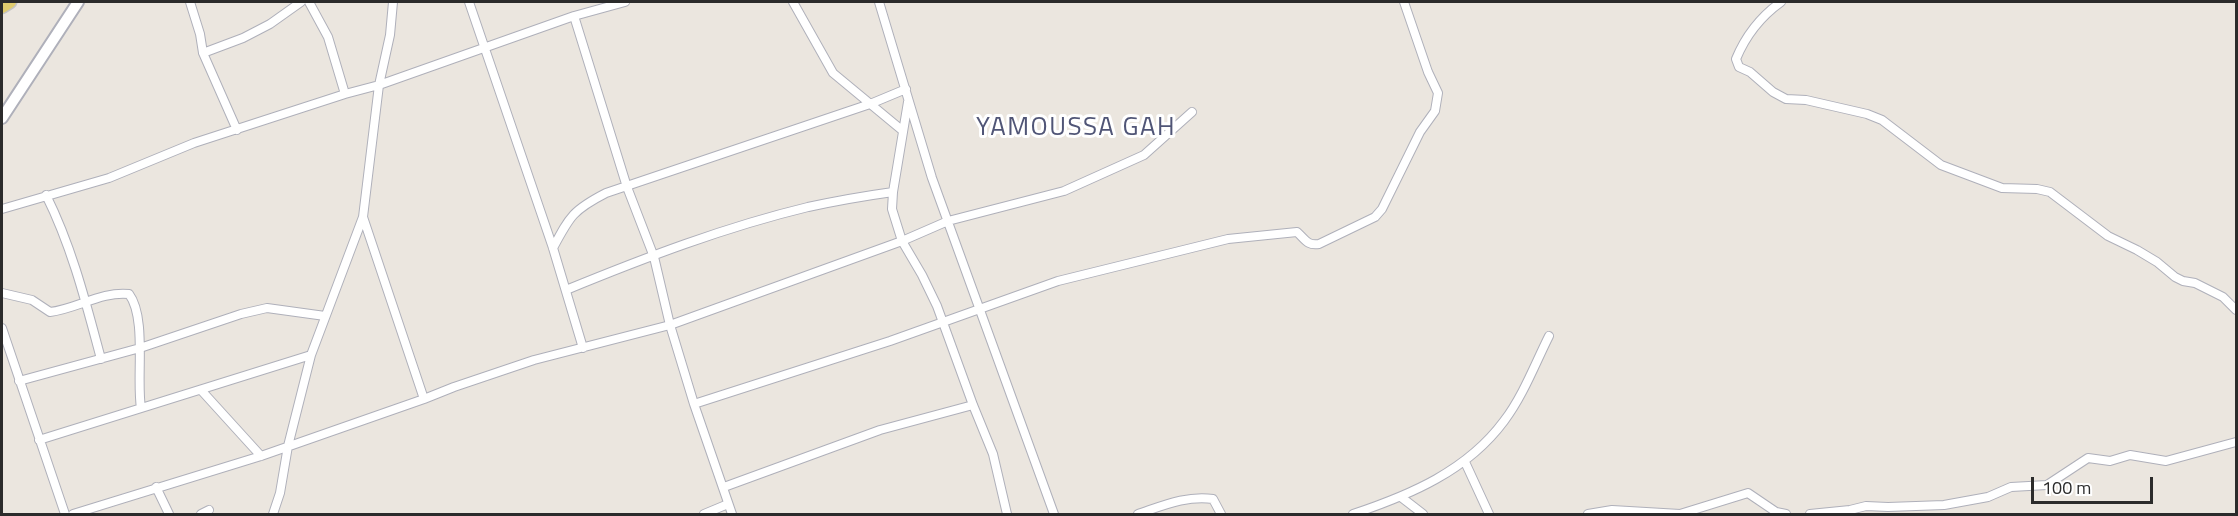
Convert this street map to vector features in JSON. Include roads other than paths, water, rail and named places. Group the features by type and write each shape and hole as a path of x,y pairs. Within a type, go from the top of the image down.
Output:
{"main road":[{"path":"2,7 10,2"},
{"path":"2,118 73,4"}],"street":[{"path":"190,2 200,34 203,54 237,130"},
{"path":"203,54 270,24 301,2"},
{"path":"309,2 328,37 345,94"},
{"path":"273,514 280,493 288,446 311,356 363,217 379,85 390,35 393,2"},
{"path":"469,2 553,248 583,348"},
{"path":"2,209 109,178 194,143 379,85 574,16 626,2"},
{"path":"793,2 833,73 903,131"},
{"path":"879,2 932,178 1054,514"},
{"path":"694,405 1058,281 1228,239 1297,232 1307,243 1319,244 1379,214 1420,132 1436,111 1438,93 1428,72 1404,2"},
{"path":"1781,2 1767,12 1753,28 1736,59 1739,67 1750,72 1773,92 1786,99 1806,100 1867,114 1882,120 1941,165 2002,188 2037,189 2050,192 2108,236 2157,262 2175,277 2183,281 2194,282 2223,297 2236,310"},
{"path":"574,16 627,187 654,257 670,325 694,405 732,514"},
{"path":"553,248 570,217 585,204 606,193 870,104 906,89"},
{"path":"908,100 892,209 902,241 922,275 942,322 993,454 1007,514"},
{"path":"73,514 261,456 534,360 670,325 902,241 948,220 1064,191 1144,155 1192,112"},
{"path":"566,290 716,234 807,207 893,192"},
{"path":"46,195 62,227 101,359"},
{"path":"363,217 424,399"},
{"path":"2,293 32,300 50,312 62,311 85,302 122,293 129,294 139,329 141,408"},
{"path":"19,381 140,348 241,314 267,308 325,316"},
{"path":"2,327 64,514"},
{"path":"1353,514 1401,497 1465,462 1486,443 1505,420 1520,395 1549,336"},
{"path":"39,440 311,356"},
{"path":"201,390 261,456"},
{"path":"724,487 880,430 973,405"},
{"path":"1810,514 1851,510 1866,506 1944,505 1988,497 2011,487 2052,484 2088,458 2110,461 2130,455 2166,461 2236,442"},
{"path":"1465,462 1489,514"},
{"path":"156,488 169,514"},
{"path":"1588,514 1612,510 1680,514 1709,511 1748,494 1776,513 1786,514"},
{"path":"1401,497 1423,514"},
{"path":"1138,514 1173,502 1203,498 1213,499 1221,514"},
{"path":"704,514 728,504"},
{"path":"201,514 209,510"}],"district":[{"name":"YAMOUSSA GAH","path":"1076,129"}]}
